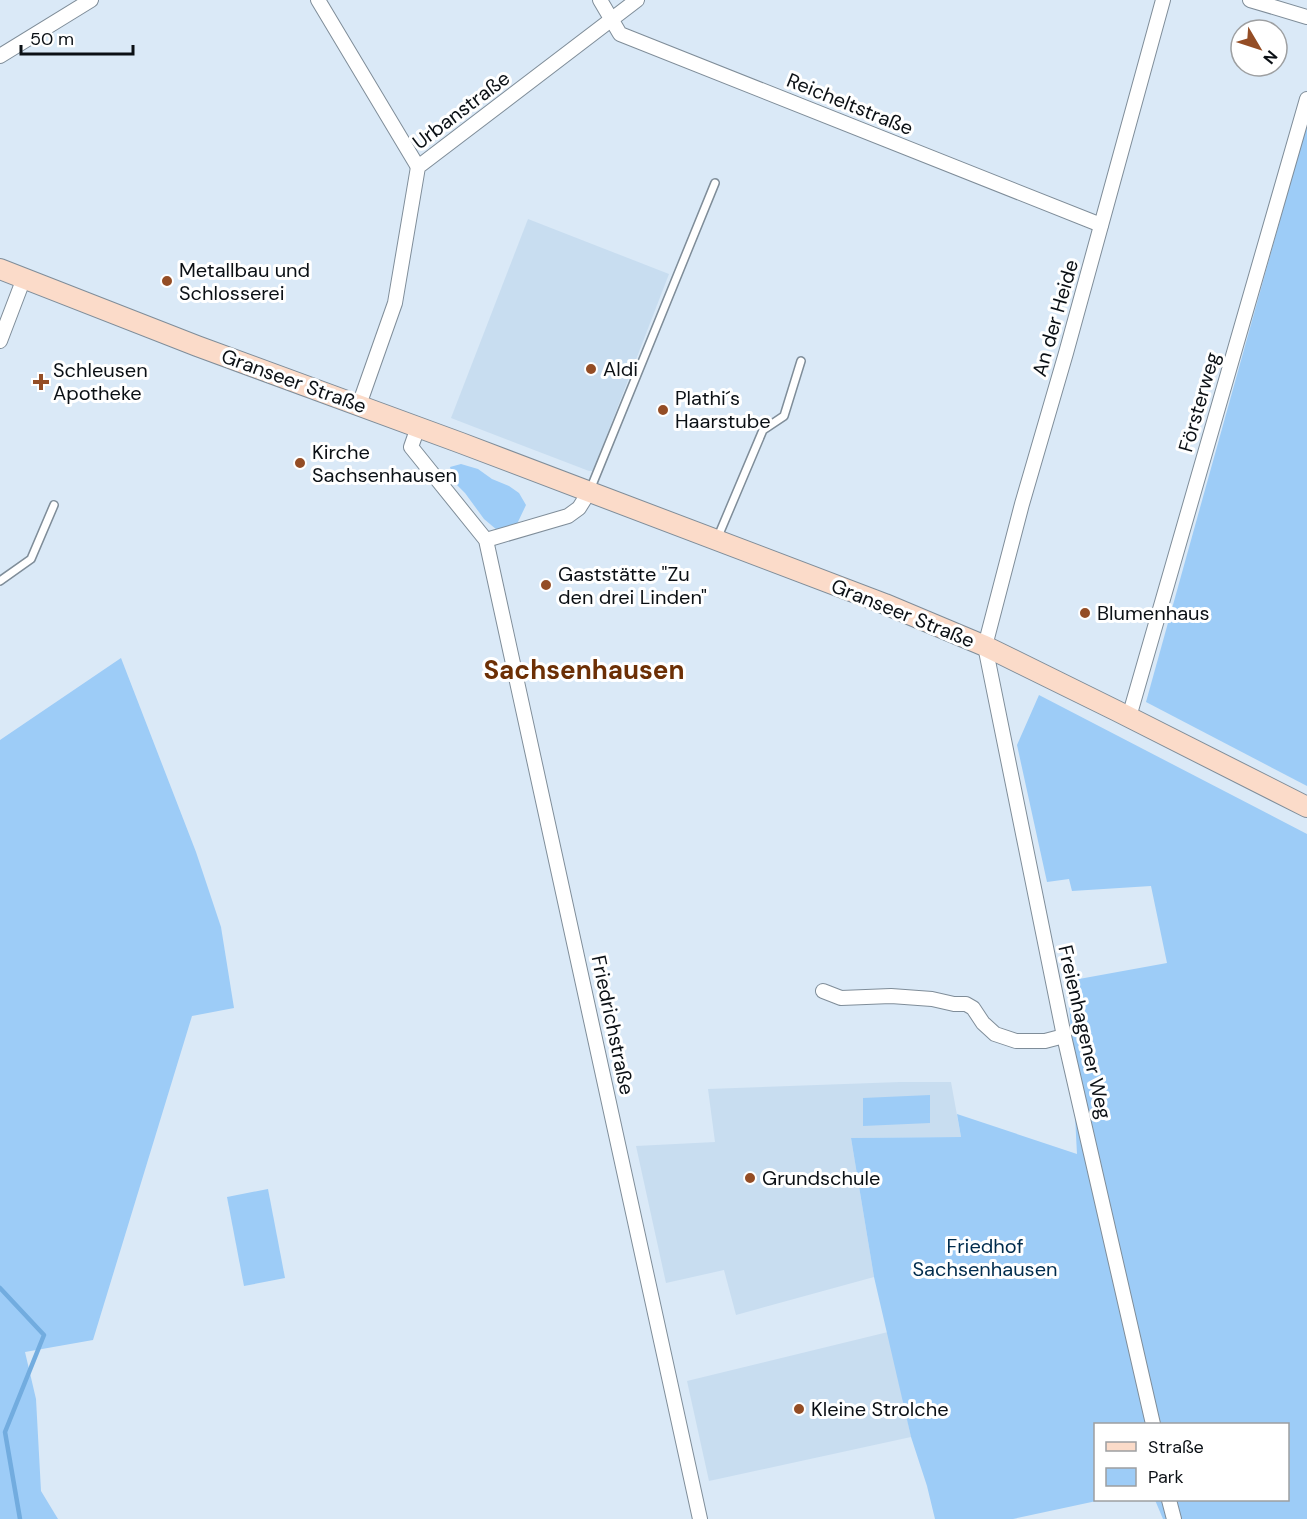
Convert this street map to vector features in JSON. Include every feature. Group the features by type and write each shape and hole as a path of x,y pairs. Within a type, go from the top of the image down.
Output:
{"main road":[{"name":"Granseer Straße","path":"0,269 885,604 985,646 1307,807"}],"street":[{"path":"0,56 91,0"},
{"path":"318,0 418,167"},
{"name":"Reicheltstraße","path":"600,0 620,34 1101,225"},
{"name":"Urbanstraße","path":"359,405 395,303 418,167 638,0"},
{"name":"An der Heide","path":"985,646 1022,504 1162,0"},
{"path":"1250,0 1307,17"},
{"name":"Försterweg","path":"1129,717 1307,99"},
{"path":"0,341 24,278"},
{"name":"Friedrichstraße","path":"418,427 411,447 486,540 700,1519"},
{"path":"486,540 568,516 579,508 589,492"},
{"name":"Freienhagener Weg","path":"985,646 1064,1036 1153,1423"},
{"path":"823,991 841,998 891,996 966,1004 973,1008 983,1023 995,1034 1016,1041 1045,1041 1064,1036"},
{"path":"1169,1501 1174,1519"}],"lane":[{"path":"589,492 715,183"},
{"path":"717,540 763,430 784,416 801,361"},
{"path":"0,582 31,559 54,505"}],"shaded area":[{"path":"528,219 669,274 593,471 451,418"},
{"name":"Grundschule","path":"951,1082 961,1137 851,1138 874,1277 736,1315 724,1270 666,1283 636,1146 715,1142 708,1089"},
{"name":"Kleine Strolche","path":"888,1332 911,1437 709,1481 687,1381"}],"green space":[{"path":"1307,123 1307,786 1146,702"},
{"path":"461,464 478,469 519,493 526,505 517,524 497,530 484,519 455,483 450,467"},
{"path":"121,658 196,852 221,927 234,1008 192,1016 93,1340 25,1352 36,1399 41,1491 58,1519 0,1519 0,740"},
{"name":"Friedhof Sachsenhausen","path":"1039,695 1307,834 1307,1519 1163,1519 1155,1501 1289,1501 1289,1423 1094,1423 1094,1501 1096,1501 1013,1519 935,1519 911,1437 874,1277 851,1138 961,1137 957,1114 1077,1154 1068,981 1167,963 1151,886 1072,891 1069,879 1047,882 1017,745"},
{"path":"930,1095 930,1123 863,1126 863,1098"},
{"path":"268,1189 285,1278 244,1286 227,1197"}],"waterway":[{"path":"0,1288 44,1335 5,1432 20,1519"}],"place":[{"name":"Metallbau und Schlosserei","path":"167,281"},
{"name":"Aldi","path":"591,369"},
{"name":"Schleusen Apotheke","path":"41,382"},
{"name":"Plathi´s Haarstube","path":"663,410"},
{"name":"Kirche Sachsenhausen","path":"300,463"},
{"name":"Gaststätte \"Zu den drei Linden\"","path":"546,585"},
{"name":"Blumenhaus","path":"1085,613"},
{"name":"Grundschule","path":"750,1178"},
{"name":"Kleine Strolche","path":"799,1409"}],"district":[{"name":"Sachsenhausen","path":"584,670"}]}
